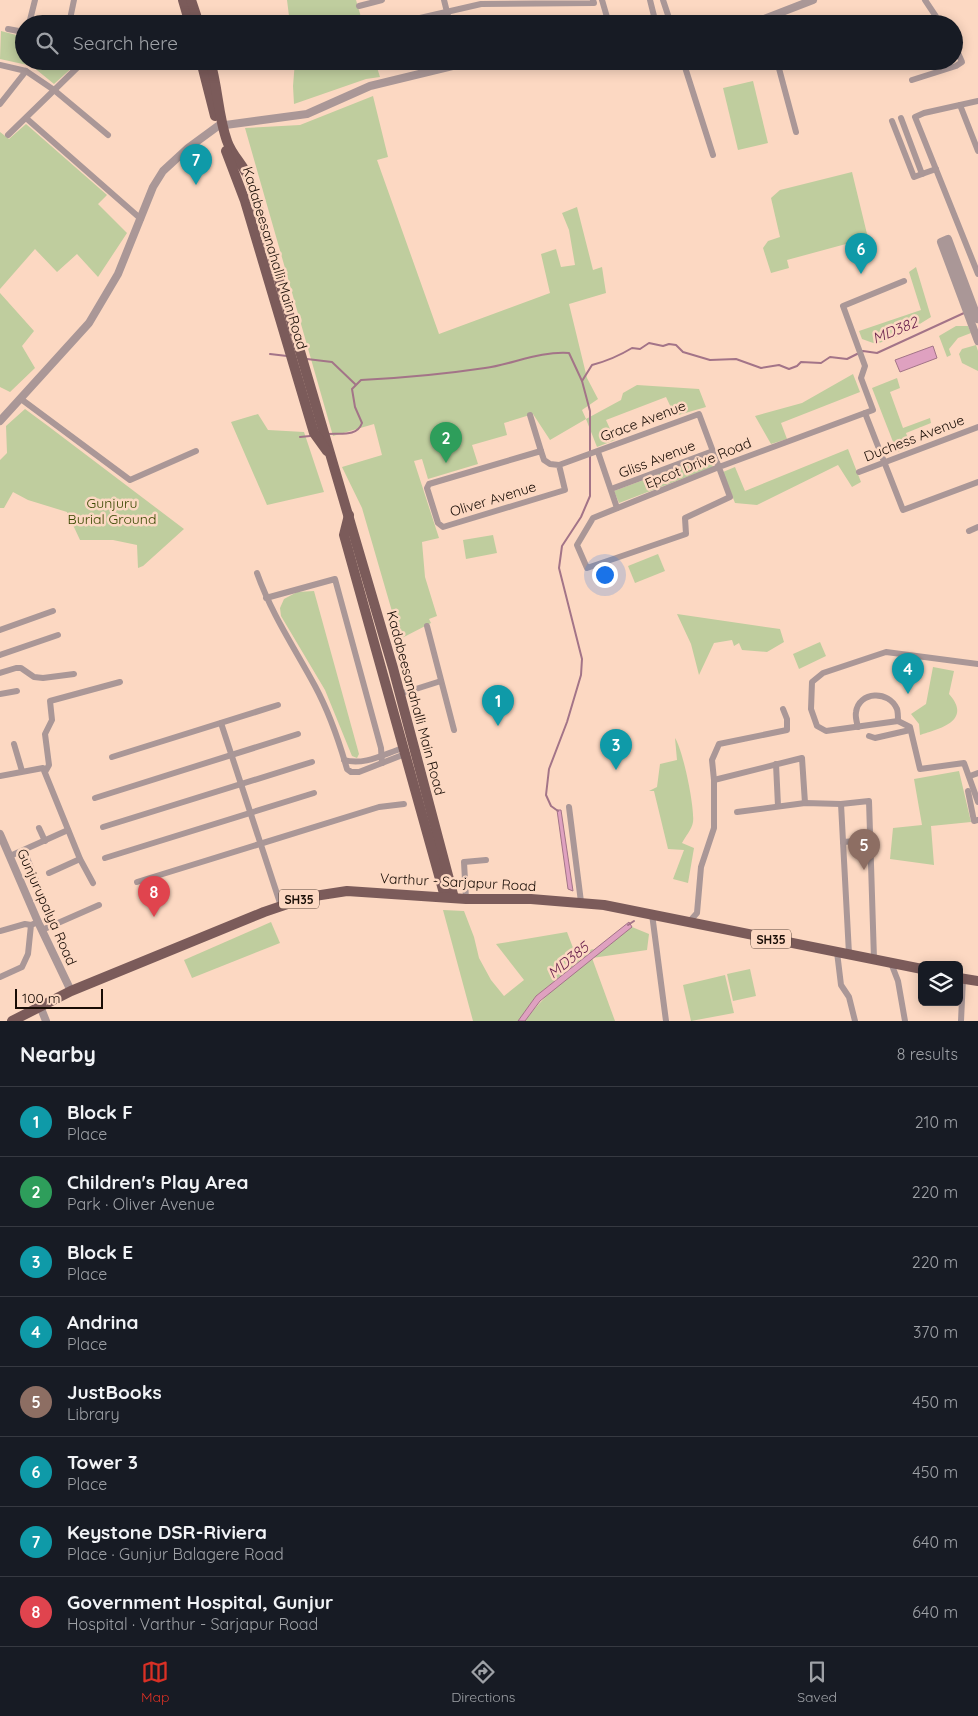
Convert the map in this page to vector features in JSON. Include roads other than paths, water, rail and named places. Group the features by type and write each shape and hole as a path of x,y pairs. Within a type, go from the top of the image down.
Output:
{"main road":[{"path":"183,0 187,15"},
{"path":"192,0 196,15"},
{"name":"Kadabeesanahalli Main Road","path":"204,70 220,126 250,181 400,694 449,897"},
{"name":"Kadabeesanahalli Main Road","path":"213,70 216,82 220,126"},
{"name":"Kadabeesanahalli Main Road","path":"349,515 344,535 404,751 449,897"},
{"name":"Varthur - Sarjapur Road","path":"12,1021 71,991 281,906 308,897 347,891 466,899 532,899 581,902 652,914 918,968"},
{"path":"963,978 978,981"}],"street":[{"path":"31,15 34,0"},
{"path":"71,15 74,0"},
{"path":"359,6 382,0"},
{"path":"444,0 448,15"},
{"path":"428,15 481,4 594,3 593,0"},
{"path":"602,0 606,15"},
{"path":"650,0 654,15"},
{"path":"663,0 668,15"},
{"path":"780,15 813,0"},
{"path":"925,0 935,15"},
{"path":"8,29 15,30"},
{"path":"0,65 15,68"},
{"path":"22,70 54,90 108,135"},
{"path":"8,134 75,70"},
{"path":"0,421 89,323 118,274 153,187 163,171 220,126 307,114 370,86 433,70"},
{"path":"686,70 713,155"},
{"path":"779,70 796,132"},
{"path":"912,80 943,70"},
{"path":"0,104 26,71"},
{"path":"978,101 924,112 915,117 978,274"},
{"path":"960,105 978,151"},
{"path":"26,118 141,219"},
{"path":"901,118 922,174"},
{"path":"892,121 914,177 936,169"},
{"path":"944,240 975,318 978,341"},
{"path":"904,281 843,306 865,366 862,378 873,410 865,413 903,510 978,482"},
{"path":"20,399 130,480 196,451"},
{"name":"Epcot Drive Road","path":"719,467 730,497 684,518 686,534 587,568 577,545 593,518 719,467 865,413"},
{"name":"Grace Avenue","path":"559,465 699,414 713,451"},
{"path":"530,415 544,460 550,464 559,465"},
{"name":"Duchess Avenue","path":"859,472 978,428"},
{"name":"Oliver Avenue","path":"541,451 429,484 427,488 438,523 443,527 565,490 559,465"},
{"path":"713,451 719,467"},
{"name":"Gliss Avenue","path":"611,489 713,451"},
{"path":"598,452 617,508"},
{"path":"969,531 978,527"},
{"path":"257,573 266,598 315,687 344,760 355,763 381,759 404,751"},
{"path":"266,598 335,579 381,748 381,759"},
{"path":"0,630 53,611"},
{"path":"427,626 454,730"},
{"path":"0,655 58,635"},
{"path":"978,664 886,652 823,673 812,682 811,708 817,726 826,731 898,721 910,730 920,769 964,763 978,802"},
{"path":"0,673 21,668 34,677 43,678 74,674"},
{"path":"400,694 441,681"},
{"path":"45,772 50,765 45,734 52,720 50,702 120,682"},
{"path":"0,694 17,690"},
{"path":"858,727 855,713 858,704 866,697 873,695 882,696 890,701 897,709 898,721"},
{"path":"112,757 278,705"},
{"path":"689,922 697,913 700,867 714,828 712,760 720,744 788,730 783,709"},
{"path":"221,723 281,906"},
{"path":"869,736 875,738 910,730"},
{"path":"95,798 298,734"},
{"path":"14,744 22,771"},
{"path":"714,780 802,758 805,803"},
{"path":"103,827 312,762"},
{"path":"776,764 778,806"},
{"path":"0,776 40,768 45,772 80,859 93,883"},
{"path":"970,776 978,773"},
{"path":"968,791 974,821 978,820"},
{"path":"105,858 314,792"},
{"path":"737,812 805,803 841,804 869,802 874,959"},
{"path":"137,882 379,807 404,804"},
{"path":"841,804 849,954"},
{"path":"569,807 581,902"},
{"path":"39,828 45,841"},
{"path":"10,856 68,830"},
{"name":"Gunjurupalya Road","path":"0,834 35,923 42,930 71,991"},
{"path":"843,842 871,840"},
{"path":"24,850 53,924"},
{"path":"49,873 80,859"},
{"path":"466,899 464,862 486,860"},
{"path":"42,930 99,905"},
{"path":"652,914 666,1021"},
{"path":"0,931 35,923 28,954 22,967 0,977"},
{"path":"837,952 841,985 849,997 855,1021"},
{"path":"891,962 898,981 905,1021"},
{"path":"40,1006 46,1021"},
{"path":"961,1006 961,1021"}],"waterway":[{"name":"MD382","path":"590,451 590,411 582,381 592,365 613,358 632,348 640,349 649,343 663,346 669,344 676,345 683,352 710,360 736,359 761,368 779,365 789,369 801,362 821,363 830,357 847,359 863,351 877,353 964,313"},
{"path":"328,434 348,433 360,427 362,423 355,407 352,389 361,380 423,376 470,370 548,354 569,353 582,381"},
{"path":"270,354 287,356"},
{"path":"307,359 332,362 355,384"},
{"path":"300,437 310,436"},
{"path":"558,811 551,806 546,795 549,769 567,722 581,675 582,659 559,568 562,546 581,517 590,496 590,456"},
{"name":"MD385","path":"628,925 634,921"}],"place":[{"name":"Keystone DSR-Riviera","path":"196,185"},
{"name":"Tower 3","path":"861,274"},
{"name":"Children's Play Area","path":"446,463"},
{"name":"Andrina","path":"908,694"},
{"name":"Block F","path":"498,726"},
{"name":"Block E","path":"616,770"},
{"name":"JustBooks","path":"864,870"},
{"name":"Government Hospital, Gunjur","path":"154,917"}],"park label":[{"name":"Gunjuru Burial Ground","path":"112,512"}]}
